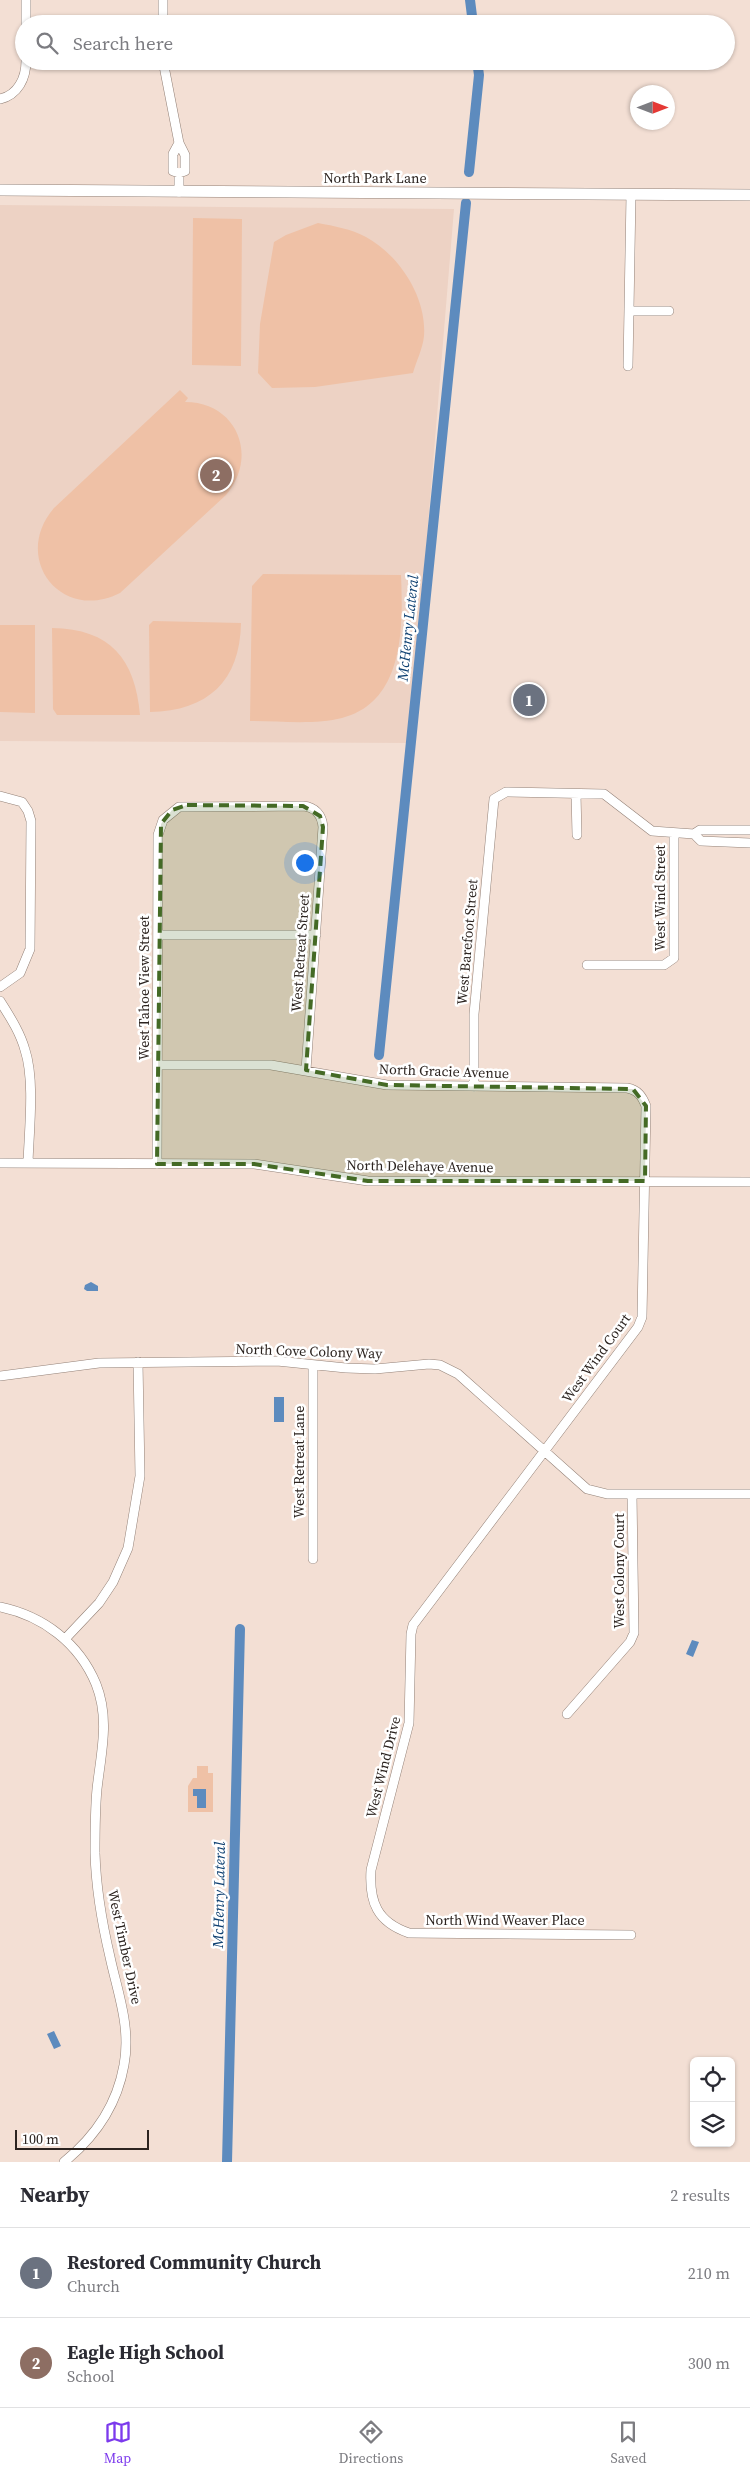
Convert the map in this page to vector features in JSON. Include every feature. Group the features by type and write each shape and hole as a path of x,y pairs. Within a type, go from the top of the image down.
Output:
{"street":[{"path":"26,0 26,15"},
{"path":"163,0 163,15"},
{"path":"0,99 8,97 18,88 24,79 25,70"},
{"path":"165,70 179,143 184,155 184,171 179,173 179,192"},
{"name":"North Park Lane","path":"0,190 750,195"},
{"path":"628,366 631,195"},
{"path":"629,311 669,311"},
{"name":"West Barefoot Street","path":"474,1087 474,1014 494,799 506,792 576,794"},
{"path":"577,835 576,794 604,794 652,831 694,834 700,830 750,830"},
{"path":"0,796 7,796 22,802 28,811 30,821 30,949 20,973 0,988"},
{"name":"West Tahoe View Street","path":"157,1164 158,835 161,824 167,815 179,807 187,805 303,806 316,811"},
{"name":"West Retreat Street","path":"306,1070 323,827 320,816 316,811"},
{"name":"West Wind Street","path":"587,965 664,965 670,963 674,958 674,833"},
{"path":"694,834 701,841 750,843"},
{"path":"158,935 316,936"},
{"path":"0,1001 18,1030 30,1073 28,1163"},
{"name":"North Gracie Avenue","path":"158,1065 271,1065 387,1085 627,1088 639,1093 646,1106 645,1182"},
{"name":"North Delehaye Avenue","path":"0,1163 254,1164 368,1181 750,1182"},
{"name":"West Wind Court","path":"544,1452 638,1327 642,1317 645,1182"},
{"name":"North Cove Colony Way","path":"0,1376 99,1362 277,1361 375,1369 429,1364 450,1368 587,1489 607,1494 750,1494"},
{"path":"65,1639 99,1603 113,1582 128,1548 140,1476 138,1362"},
{"name":"West Retreat Lane","path":"313,1365 313,1559"},
{"name":"West Wind Drive","path":"383,1917 372,1900 370,1890 371,1870 409,1724 411,1634 413,1624 544,1452"},
{"name":"West Colony Court","path":"567,1714 630,1642 634,1633 632,1494"},
{"name":"West Timber Drive","path":"0,1607 20,1612 40,1621 65,1639 81,1657 92,1675 100,1696 104,1717 104,1738 96,1809 96,1871 103,1924 123,2002 127,2034 124,2066 110,2107 93,2134 64,2162"},
{"name":"North Wind Weaver Place","path":"383,1917 399,1929 419,1934 631,1935"}],"highlighted area":[{"path":"187,805 303,806 320,816 323,827 306,1070 387,1085 633,1089 646,1106 645,1181 368,1181 254,1164 157,1164 161,824 172,810"}],"shaded area":[{"path":"0,205 454,209 410,743 0,741"},
{"path":"193,218 242,219 241,366 192,365"},
{"path":"318,223 348,230 366,237 378,245 400,266 416,292 424,321 423,341 413,373 315,387 272,388 258,373 260,324 274,242 286,235"},
{"path":"180,390 188,398 185,402 203,404 218,411 230,421 237,434 241,448 241,464 236,480 226,495 120,593 98,600 79,599 62,592 49,580 40,565 38,547 42,527 54,508"},
{"path":"263,574 401,575 400,638 396,659 389,679 378,696 363,709 332,720 297,722 250,721 252,586"},
{"path":"153,621 241,623 235,661 217,689 204,699 189,706 150,712 149,625"},
{"path":"0,625 35,625 35,713 0,712"},
{"path":"52,628 90,634 104,641 116,651 126,663 132,678 140,715 57,715 53,709"},
{"path":"197,1766 208,1766 208,1773 213,1773 213,1812 188,1812 188,1786 193,1778 197,1778"}],"water":[{"path":"91,1282 98,1286 98,1291 87,1291 84,1289 85,1285"},
{"path":"274,1397 284,1397 284,1422 274,1422"},
{"path":"692,1640 699,1642 693,1657 686,1654"},
{"path":"193,1789 206,1789 206,1808 197,1808 197,1796 193,1796"},
{"path":"54,2031 61,2046 54,2049 47,2034"}],"waterway":[{"name":"McHenry Lateral","path":"470,0 472,15"},
{"name":"McHenry Lateral","path":"469,172 478,70"},
{"name":"McHenry Lateral","path":"379,1055 466,203"},
{"name":"McHenry Lateral","path":"227,2162 240,1629"}],"place":[{"name":"Eagle High School","path":"216,475"},
{"name":"Restored Community Church","path":"529,700"}]}
